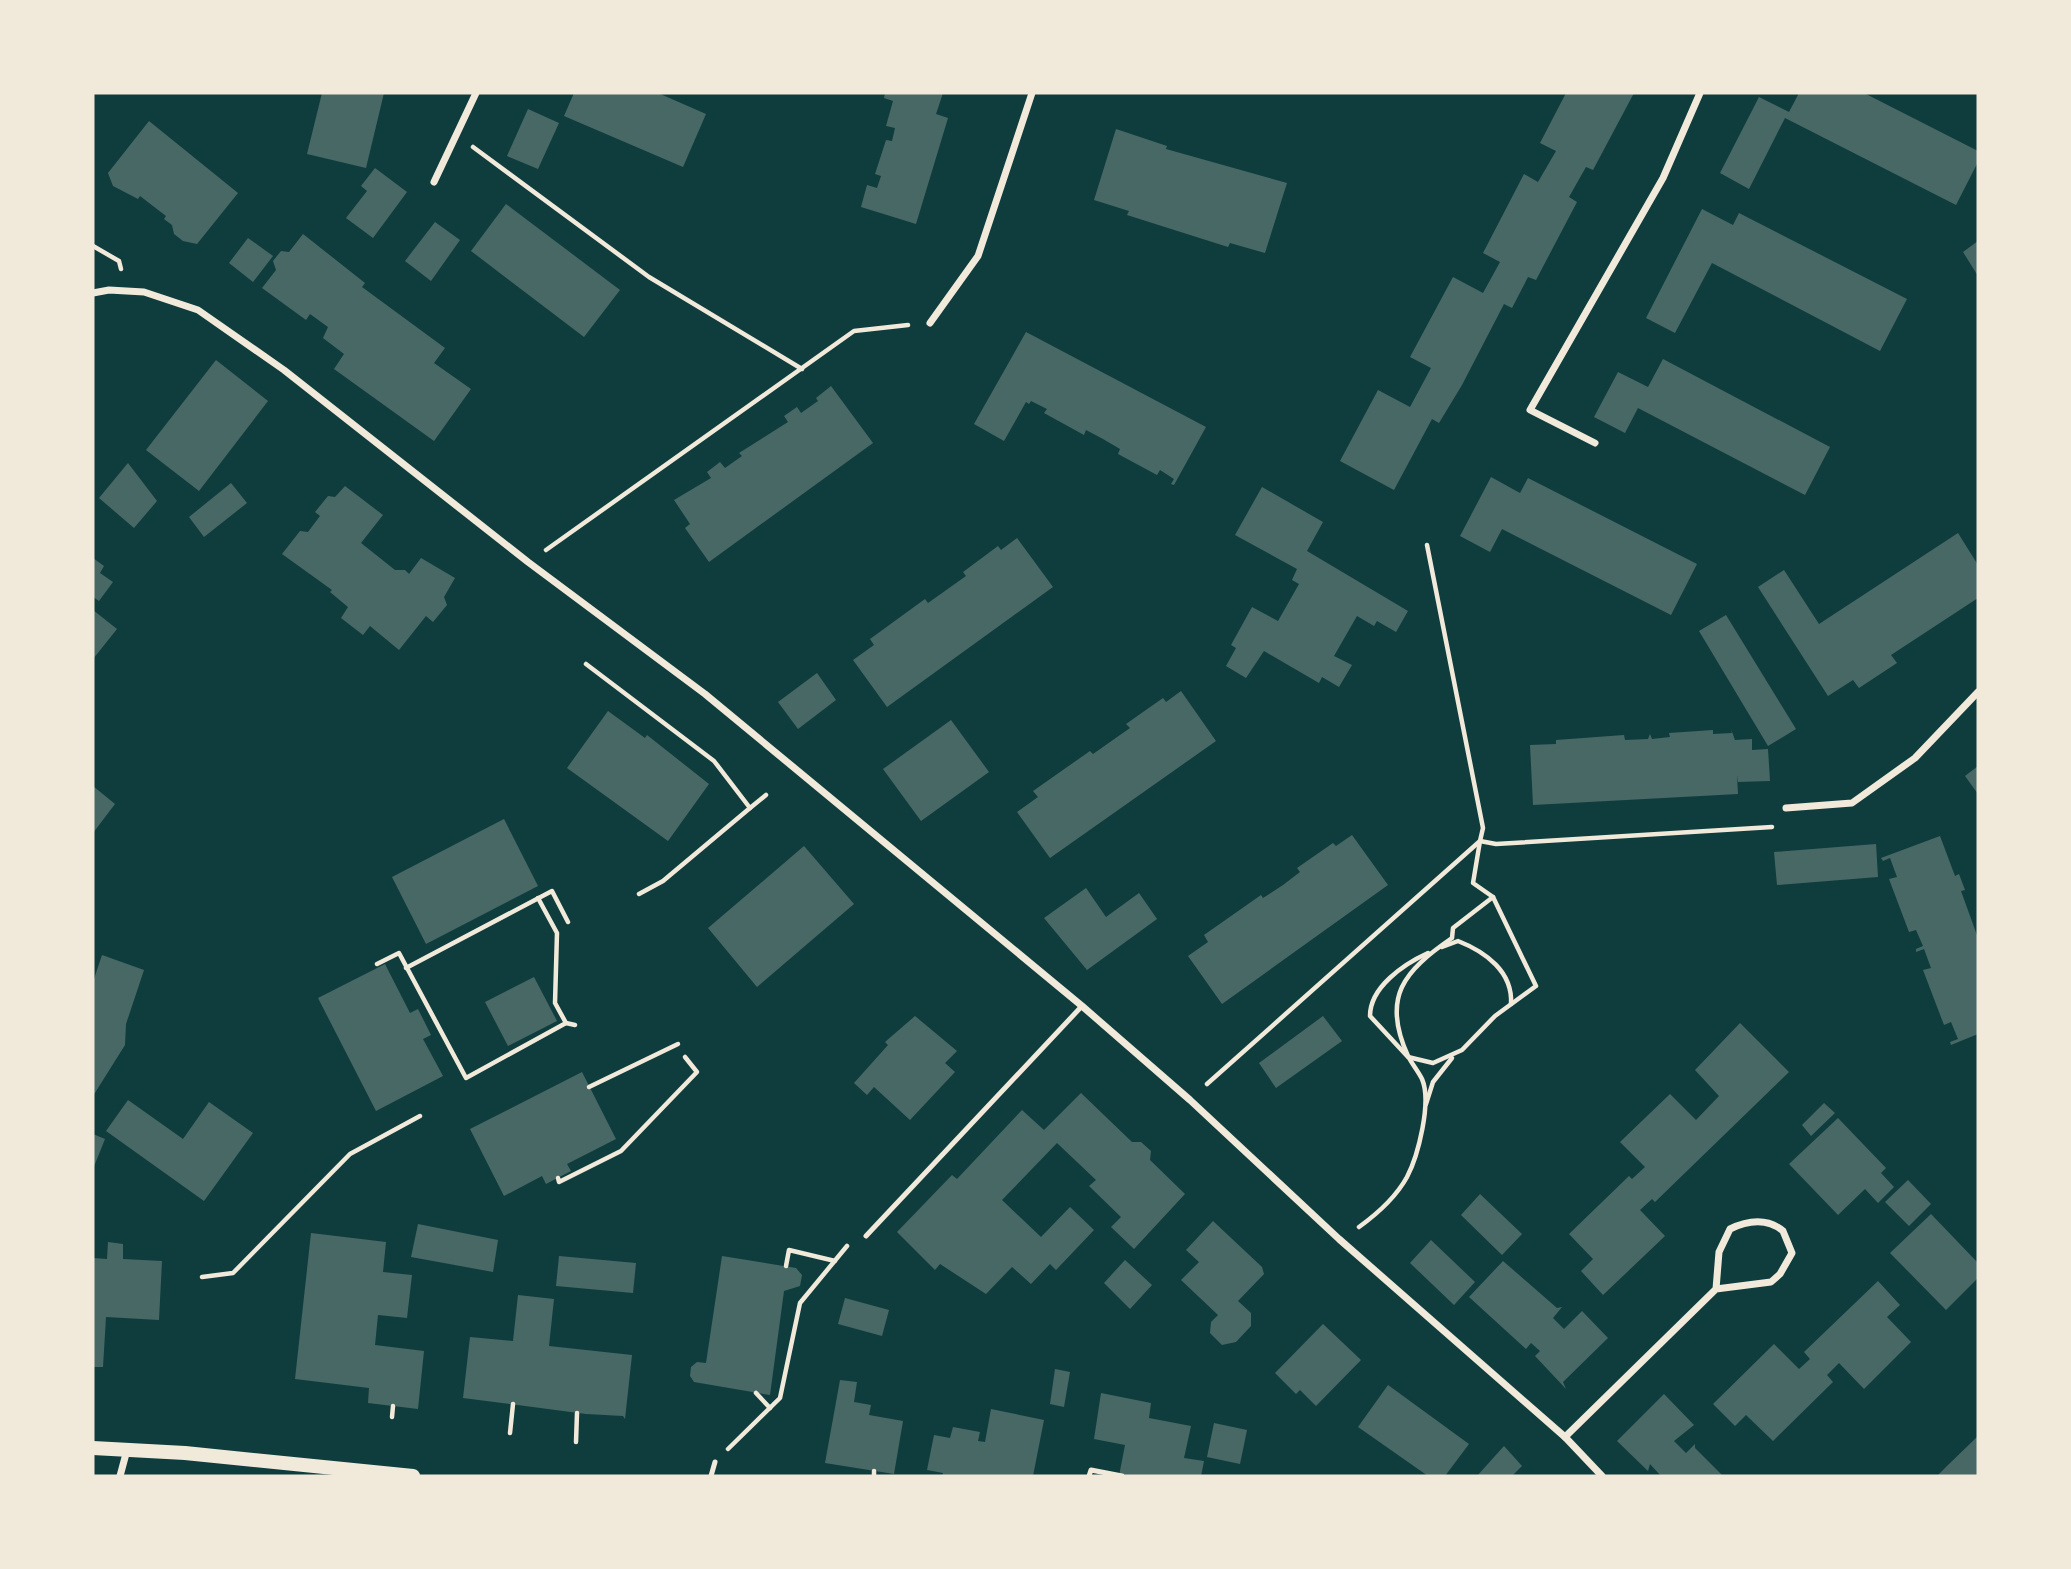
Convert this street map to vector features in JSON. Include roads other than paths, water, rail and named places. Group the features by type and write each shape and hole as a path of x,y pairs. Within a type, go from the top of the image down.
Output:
{"main road":[{"path":"93,1448 186,1452 412,1476"}],"street":[{"path":"433,182 476,93"},
{"path":"930,323 978,256 1031,93"},
{"path":"1595,443 1530,411 1663,178 1700,93"},
{"path":"93,293 108,290 144,292 181,302 198,310 284,370 528,562 705,694 1082,1006 1190,1100 1339,1240 1565,1437 1602,1476"},
{"path":"1786,808 1852,803 1915,758 1978,692"},
{"path":"1565,1437 1716,1289 1764,1284 1780,1274 1792,1253 1783,1231 1765,1222 1746,1223 1730,1228 1719,1252 1716,1289"},
{"path":"120,1476 127,1450"}],"lane":[{"path":"866,1236 1082,1006"},
{"path":"711,1476 715,1462"},
{"path":"1089,1476 1091,1470 1122,1476"}]}
